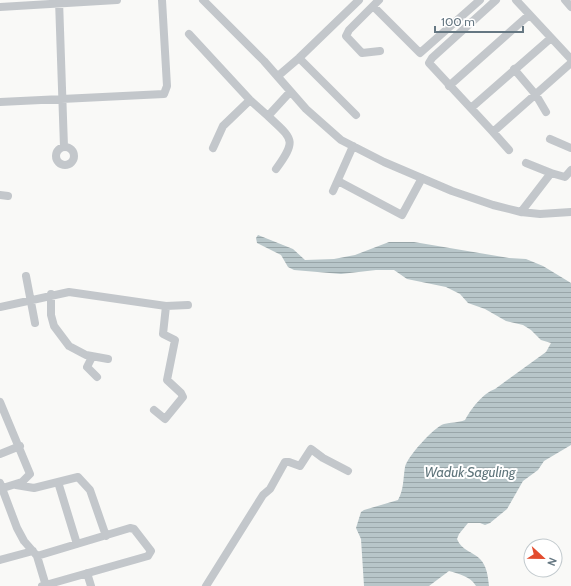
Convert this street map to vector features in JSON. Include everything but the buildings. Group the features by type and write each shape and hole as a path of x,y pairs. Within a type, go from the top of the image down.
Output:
{"street":[{"path":"0,7 59,2 118,0"},
{"path":"0,102 164,94 167,86 162,0"},
{"path":"203,0 278,76 290,92 341,140 452,191 493,205 521,212 540,214 571,212"},
{"path":"278,76 299,58 359,0"},
{"path":"380,51 362,52 346,36 349,30 376,3 420,53 480,0"},
{"path":"496,0 431,59 430,65 509,150"},
{"path":"516,0 571,59"},
{"path":"565,0 571,7"},
{"path":"59,2 64,147"},
{"path":"449,86 529,15"},
{"path":"188,34 250,100 289,136 289,152 276,169"},
{"path":"471,108 551,38"},
{"path":"299,58 356,115"},
{"path":"493,132 571,63"},
{"path":"514,69 536,95 546,112"},
{"path":"268,116 290,92"},
{"path":"213,148 223,126 250,100"},
{"path":"550,139 571,148"},
{"path":"333,191 353,146"},
{"path":"526,163 550,173 565,177 571,170"},
{"path":"521,212 550,173"},
{"path":"338,181 402,215 422,178"},
{"path":"26,276 35,323"},
{"path":"0,306 51,294 69,292 88,293 166,306 188,305"},
{"path":"51,294 51,314 54,326 69,346 86,356 108,359"},
{"path":"154,410 165,418 183,397 182,393 167,380 175,340 163,334 166,306"},
{"path":"92,357 87,368 97,377"},
{"path":"0,402 20,446 30,474 22,482 1,487 17,528 24,541 35,554 45,586 148,556 151,553 151,550 132,528 77,544 35,554 0,560"},
{"path":"0,454 20,446"},
{"path":"206,586 263,496 270,489 285,462 287,461 300,466 311,449 323,458 348,471"},
{"path":"14,485 34,488 78,478 89,487 106,536"},
{"path":"58,482 77,544"},
{"path":"87,573 91,586"}],"water":[{"name":"Waduk Saguling","path":"258,235 293,249 305,260 334,259 355,255 389,242 414,242 509,258 526,259 543,266 571,283 571,445 544,461 538,470 523,481 507,509 490,523 485,525 480,523 468,523 457,539 464,548 480,559 487,572 489,586 476,586 471,580 460,574 449,571 429,586 364,586 361,539 356,528 361,512 364,510 398,500 407,462 428,436 444,424 465,420 474,406 486,394 546,352 551,343 541,340 531,330 523,325 506,321 485,309 468,303 460,294 446,287 407,279 394,270 376,270 341,274 294,270 288,267 281,255 257,243 256,238"}]}
